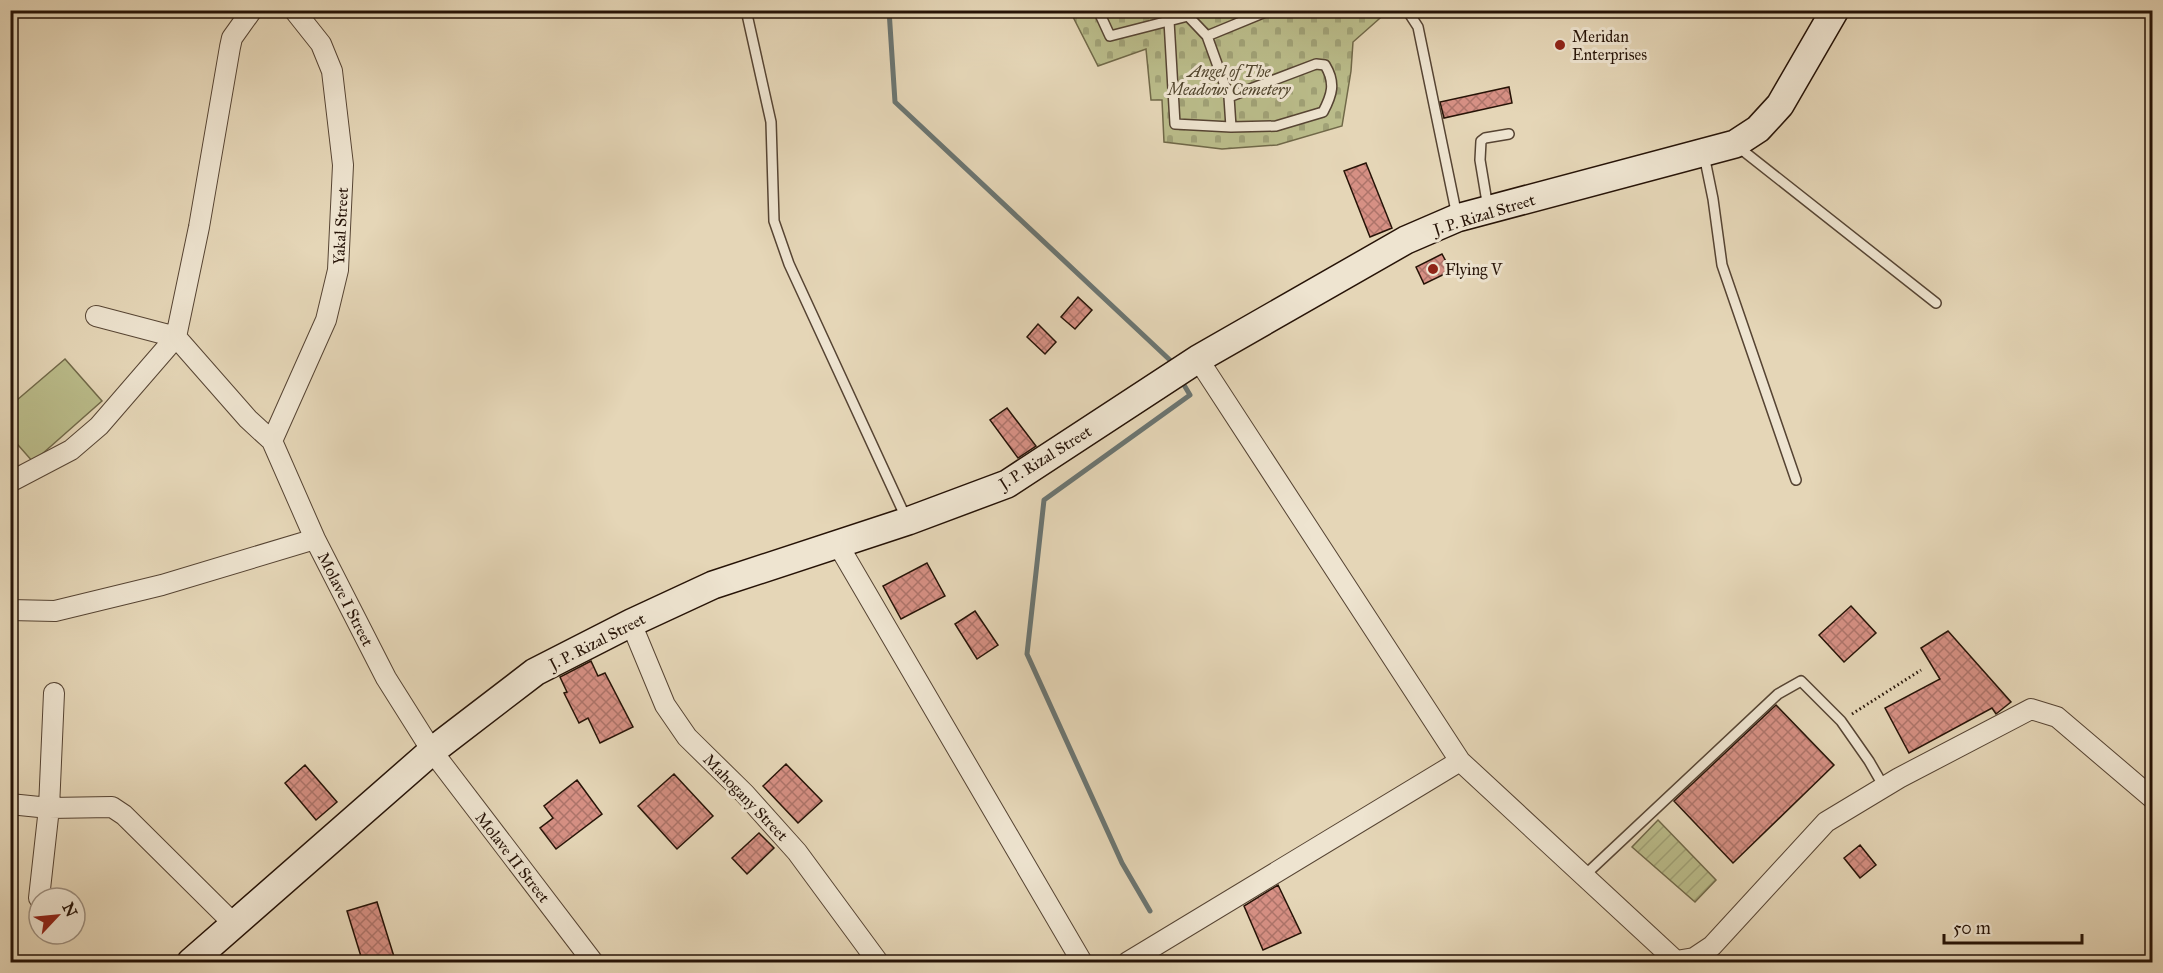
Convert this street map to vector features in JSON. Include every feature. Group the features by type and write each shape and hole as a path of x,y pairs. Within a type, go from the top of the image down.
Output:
{"main road":[{"name":"J. P. Rizal Street","path":"191,963 432,752 535,672 631,623 713,585 908,521 1007,484 1198,359 1406,240 1457,218 1735,144 1758,129 1780,105 1835,10"}],"street":[{"path":"10,482 71,450 99,426 176,337 199,227 232,38 252,10"},
{"name":"Yakal Street","path":"272,441 326,320 338,270 343,165 332,71 321,44 294,10"},
{"path":"96,316 176,337 248,419 272,441"},
{"path":"1198,359 1460,761 1676,961 1694,958 1712,946 1826,822 1884,787 2031,709 2057,717 2152,798"},
{"name":"Molave I Street","path":"272,441 315,539 386,678 432,752"},
{"path":"10,610 55,611 162,585 315,539"},
{"path":"837,543 1082,963"},
{"name":"Mahogany Street","path":"631,623 665,705 687,737 745,794 797,852 878,963"},
{"path":"40,886 49,808 54,693"},
{"name":"Molave II Street","path":"432,752 593,963"},
{"path":"1128,963 1460,761"},
{"path":"10,804 49,808 112,807 140,831 234,924"}],"lane":[{"path":"746,10 771,122 774,221 789,264 908,521"},
{"path":"1098,10 1110,36 1169,21 1189,12 1207,36 1229,97 1231,127"},
{"path":"1207,36 1270,10"},
{"path":"1407,10 1418,27 1457,218"},
{"path":"1169,21 1175,124 1231,127 1276,126 1323,112 1332,95 1330,74 1325,65 1316,64 1229,97"},
{"path":"1488,210 1480,160 1481,141 1485,138 1509,134"},
{"path":"1735,144 1936,303"},
{"path":"1704,153 1722,265 1796,480"},
{"path":"1584,876 1778,694 1802,681 1841,721 1884,787"}],"path":[{"path":"1841,721 1921,670"}],"green space":[{"name":"Angel of The Meadows Cemetery","path":"1070,11 1388,11 1353,42 1342,126 1277,145 1222,149 1164,142 1162,100 1151,100 1146,49 1098,66"},
{"path":"65,359 102,401 33,462 11,437 10,406"},
{"path":"1658,820 1716,880 1695,902 1632,847"}],"building":[{"path":"1509,87 1512,103 1444,118 1440,102"},
{"path":"1366,163 1392,228 1370,237 1344,171"},
{"name":"Flying V","path":"1442,254 1451,271 1424,284 1416,267"},
{"path":"1078,297 1092,310 1075,329 1061,317"},
{"path":"1038,324 1056,342 1045,354 1027,337"},
{"path":"1007,408 1036,446 1018,458 990,420"},
{"path":"927,563 945,596 901,619 883,586"},
{"path":"1851,606 1876,633 1844,662 1819,635"},
{"path":"975,611 998,645 977,659 955,624"},
{"path":"1948,631 2011,702 1996,714 1992,708 1909,753 1885,708 1940,679 1921,648"},
{"path":"591,661 598,676 605,673 633,727 600,743 588,718 579,723 564,693 567,692 560,677"},
{"path":"1776,705 1834,765 1733,863 1674,801"},
{"path":"786,764 822,801 798,823 763,786"},
{"path":"305,765 337,802 316,820 285,783"},
{"path":"674,774 713,816 677,849 638,806"},
{"path":"577,780 602,814 556,849 540,828 553,818 544,806"},
{"path":"759,833 774,848 747,874 732,858"},
{"path":"1860,845 1876,865 1860,878 1844,858"},
{"path":"1278,885 1301,933 1263,950 1244,906"},
{"path":"377,902 396,963 363,963 347,911"}],"waterway":[{"path":"889,10 895,102 1172,362"},
{"path":"1150,911 1122,863 1027,654 1044,500 1190,395 1184,385"}],"place":[{"name":"Meridan Enterprises","path":"1560,45"},
{"name":"Flying V","path":"1433,269"}]}
